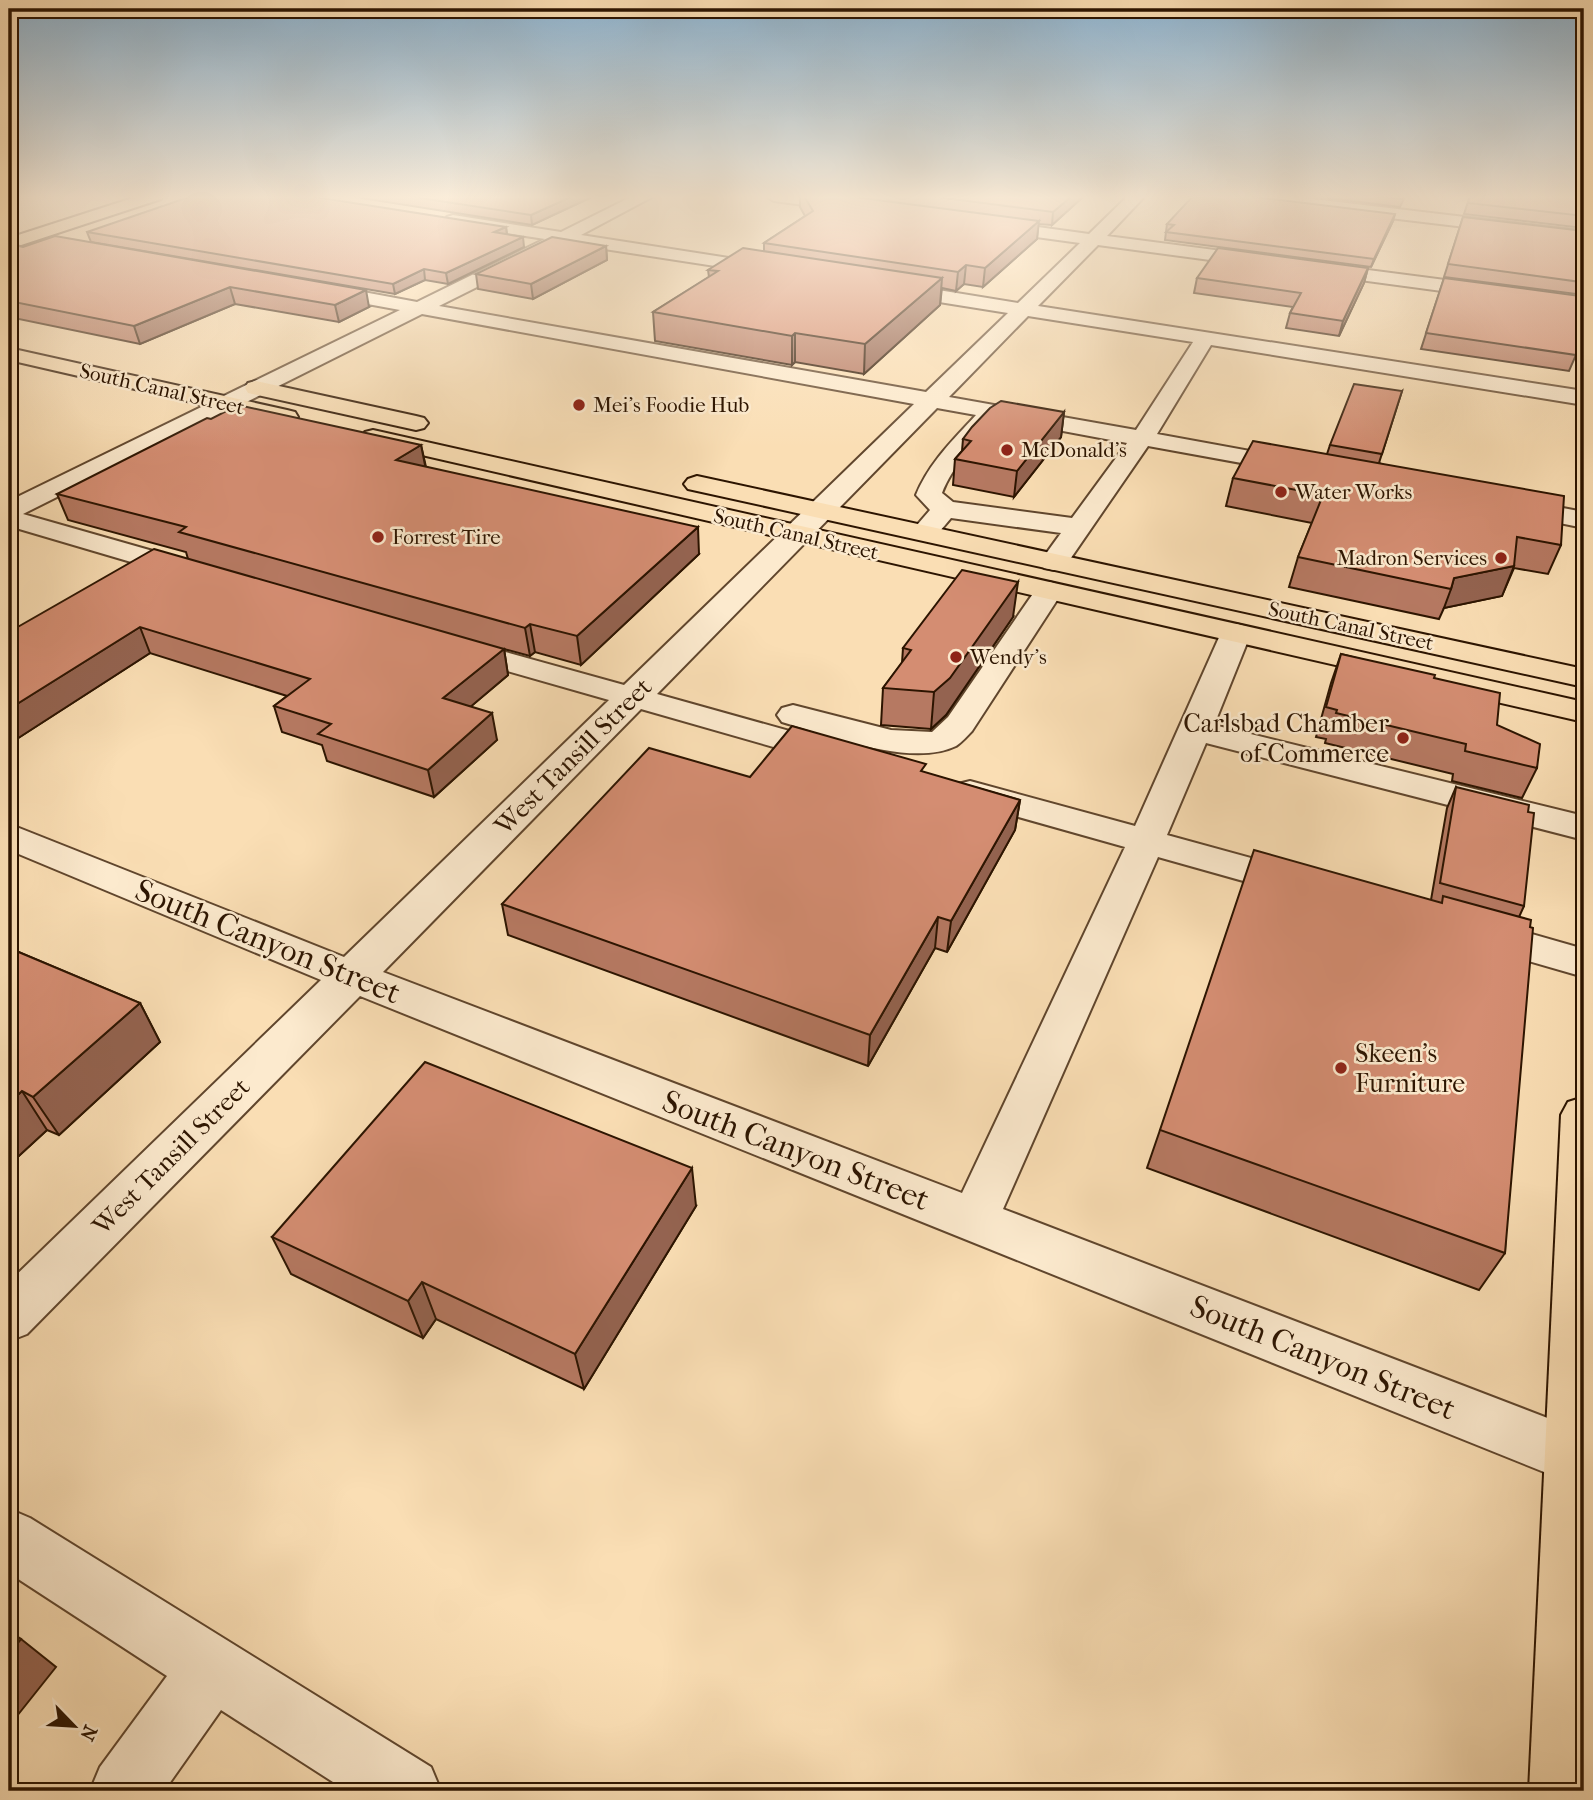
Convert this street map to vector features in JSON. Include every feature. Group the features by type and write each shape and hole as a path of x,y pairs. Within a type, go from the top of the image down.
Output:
{"main road":[{"name":"South Canal Street","path":"9,334 511,443"},
{"name":"South Canal Street","path":"9,354 224,403 807,522 1052,576 1584,678"},
{"name":"South Canal Street","path":"677,480 807,522 924,532 1052,576 1236,633 1584,712"},
{"path":"1563,1791 1579,1458 1584,1115"}],"street":[{"path":"9,511 224,403 479,280"},
{"name":"West Tansill Street","path":"9,1317 1052,280"},
{"path":"1403,280 1584,304"},
{"path":"301,286 1002,413 1059,413 1149,426 1317,470"},
{"path":"874,286 1584,398"},
{"path":"793,715 874,736 921,743 944,738 960,724 1052,576 1078,527 1149,426 1205,339"},
{"path":"1052,400 1027,400 1013,404 1002,413 984,420 935,479 929,495 945,509 1078,527"},
{"path":"1130,408 1149,426"},
{"path":"1491,502 1584,520"},
{"path":"924,532 945,509"},
{"path":"9,518 221,579"},
{"path":"974,1220 1148,841 1236,633"},
{"path":"420,637 894,771"},
{"path":"1195,730 1584,828"},
{"path":"934,782 1333,893"},
{"name":"South Canyon Street","path":"9,836 352,976 1579,1458"},
{"path":"1452,926 1584,962"},
{"path":"9,1539 407,1791"},
{"path":"124,1791 212,1668"}],"building":[{"path":"9,280 308,280 366,290 335,305 230,287 134,326 9,301"},
{"path":"369,280 401,280 393,284"},
{"path":"509,280 539,280 531,284"},
{"path":"704,280 940,280 865,344 795,333 792,336 653,312"},
{"path":"1211,280 1362,280 1343,321 1290,313 1301,293"},
{"path":"1443,280 1580,296 1576,355 1426,333"},
{"path":"1354,384 1402,391 1382,454 1330,445"},
{"path":"1001,401 1064,412 1017,471 955,459 971,441 963,439 972,427 990,408"},
{"name":"Forrest Tire","path":"238,405 421,445 396,460 698,527 577,636 530,624 525,628 179,532 186,527 57,494"},
{"path":"1253,441 1564,496 1561,545 1517,537 1514,566 1454,578 1451,589 1298,557 1323,495 1233,478"},
{"path":"154,549 504,649 443,698 492,713 428,770 318,734 331,724 274,706 310,679 140,627 9,709 9,632"},
{"path":"962,570 1018,582 950,678 934,692 883,688 911,650 903,648"},
{"path":"1341,654 1500,693 1497,725 1540,744 1537,768 1465,751 1466,744 1336,713 1337,710 1326,707"},
{"path":"792,726 926,764 921,771 1020,800 951,921 938,917 870,1035 502,904 649,748 750,777"},
{"path":"1456,787 1529,805 1528,812 1534,813 1524,906 1440,883"},
{"name":"Skeen's Furniture","path":"1254,850 1442,903 1443,896 1531,920 1530,927 1533,928 1505,1253 1160,1130"},
{"path":"9,948 140,1003 33,1097 22,1091 9,1103"},
{"path":"425,1062 692,1168 575,1354 422,1282 408,1301 272,1237"},
{"path":"9,1631 21,1639 9,1653"}],"place":[{"name":"Mei's Foodie Hub","path":"579,405"},
{"name":"McDonald's","path":"1007,450"},
{"name":"Water Works","path":"1281,492"},
{"name":"Forrest Tire","path":"378,537"},
{"name":"Madron Services","path":"1501,558"},
{"name":"Wendy's","path":"956,657"},
{"name":"Carlsbad Chamber of Commerce","path":"1403,738"},
{"name":"Skeen's Furniture","path":"1341,1068"}]}
